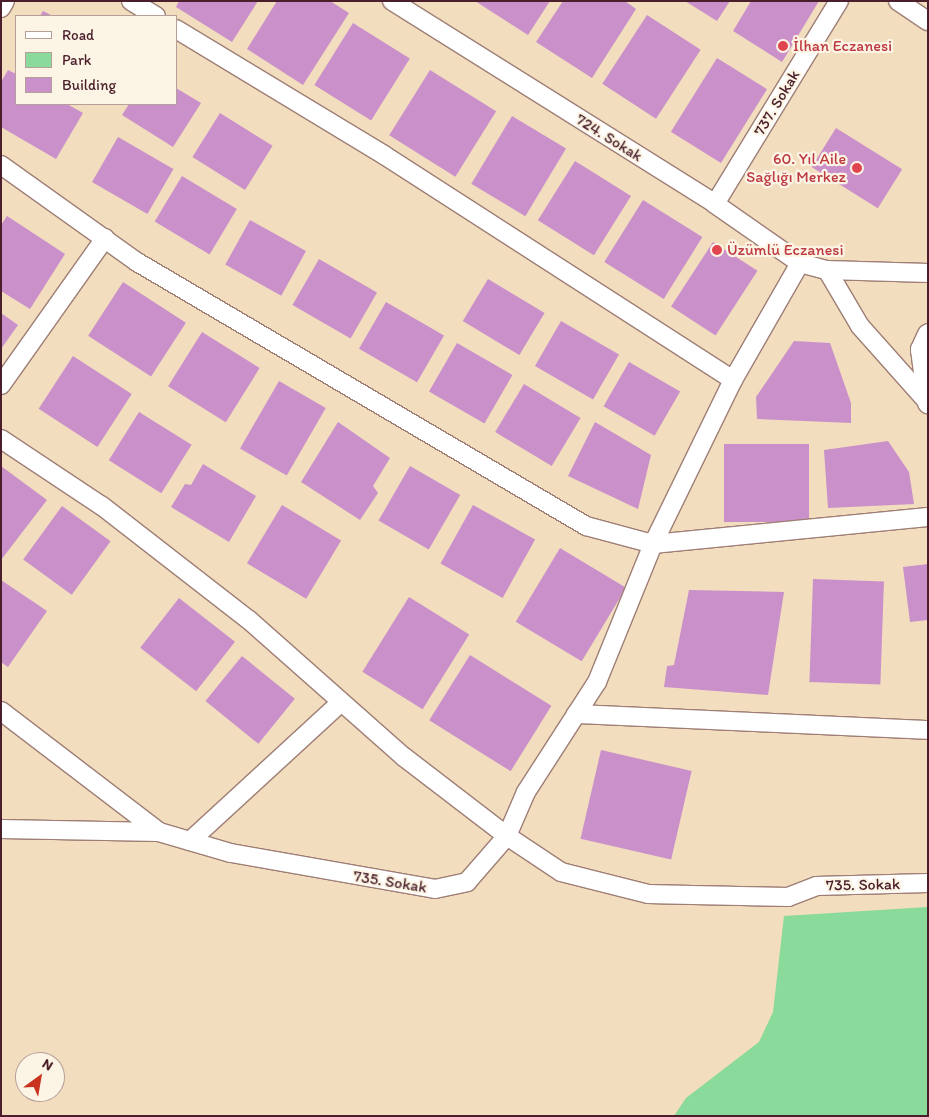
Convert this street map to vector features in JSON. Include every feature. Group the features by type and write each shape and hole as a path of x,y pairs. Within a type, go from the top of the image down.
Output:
{"street":[{"path":"1,8 5,1"},
{"path":"131,1 154,15"},
{"name":"724. Sokak","path":"392,1 715,204 800,263 827,270 928,273"},
{"name":"737. Sokak","path":"715,204 839,1"},
{"path":"898,1 928,20"},
{"path":"178,30 384,155 733,380"},
{"path":"1,164 137,262 586,526 653,544 928,517"},
{"path":"1,385 105,238"},
{"path":"1,439 102,506 248,620 340,703 507,836 526,792 597,682 653,544 733,380 800,263"},
{"path":"827,270 860,326 926,401"},
{"path":"926,401 921,349 928,334"},
{"path":"190,841 340,703"},
{"path":"1,712 159,832"},
{"path":"576,714 928,730"},
{"name":"735. Sokak","path":"1,828 159,832 231,853 295,866 435,889 467,882 507,836 561,872 648,894 788,897 816,886 928,883"}],"green space":[{"path":"928,907 928,1116 674,1116 686,1098 759,1042 773,1012 784,916"}],"building":[{"path":"179,1 258,1 232,42 176,7"},
{"path":"277,1 330,1 349,13 303,85 247,49"},
{"path":"475,1 550,1 528,35"},
{"path":"563,1 625,1 636,9 592,78 536,42"},
{"path":"685,1 730,1 717,21"},
{"path":"751,1 819,1 782,62 733,31"},
{"path":"43,11 51,15 41,15"},
{"path":"647,15 701,50 656,119 602,84"},
{"path":"353,23 410,59 371,120 314,85"},
{"path":"717,58 767,89 721,163 671,132"},
{"path":"8,70 15,74 15,105 69,105 83,113 56,159 1,127 1,82"},
{"path":"430,70 496,111 455,177 389,135"},
{"path":"178,89 201,103 173,147 122,115 128,105 178,105"},
{"path":"220,113 273,146 245,190 192,157"},
{"path":"512,116 566,148 525,216 471,184"},
{"name":"60. Yıl Aile Sağlığı Merkez","path":"836,128 902,169 878,208 812,167"},
{"path":"118,137 173,169 147,214 92,182"},
{"path":"575,161 631,196 594,255 538,220"},
{"path":"182,176 237,209 210,254 155,221"},
{"path":"643,200 702,237 664,299 604,262"},
{"path":"7,216 65,254 30,309 1,291 1,225"},
{"path":"250,220 306,251 281,296 225,265"},
{"path":"713,242 757,271 716,335 671,307"},
{"path":"319,259 377,292 351,338 292,305"},
{"path":"488,279 545,313 519,355 463,321"},
{"path":"123,282 186,323 151,377 88,336"},
{"path":"386,302 444,336 417,382 359,349"},
{"path":"1,313 18,325 1,349"},
{"path":"561,321 619,354 593,400 535,366"},
{"path":"202,332 260,368 226,422 168,386"},
{"path":"794,341 830,343 851,403 851,423 757,419 756,397"},
{"path":"457,343 512,375 484,423 429,391"},
{"path":"73,356 132,394 97,447 39,409"},
{"path":"629,362 680,392 655,436 604,406"},
{"path":"279,381 326,408 287,476 240,449"},
{"path":"524,384 581,418 552,466 495,432"},
{"path":"139,412 192,445 161,493 109,460"},
{"path":"338,422 390,458 373,486 378,493 360,520 301,482"},
{"path":"595,422 651,455 638,509 568,476"},
{"path":"888,441 909,472 914,504 828,508 824,450"},
{"path":"724,444 809,444 809,522 724,522"},
{"path":"203,464 256,496 229,542 171,507 185,484 191,485"},
{"path":"1,466 47,500 1,560"},
{"path":"410,466 460,495 429,550 378,521"},
{"path":"282,505 341,541 306,599 247,563"},
{"path":"473,505 535,539 503,598 441,564"},
{"path":"62,506 111,541 72,595 23,559"},
{"path":"560,548 626,588 582,661 516,622"},
{"path":"928,564 928,620 910,622 903,567"},
{"path":"813,579 884,581 880,684 809,682"},
{"path":"1,580 47,611 8,667 1,662"},
{"path":"689,590 784,592 768,695 664,687 667,666 674,665"},
{"path":"409,597 469,635 423,709 362,672"},
{"path":"179,598 235,642 196,691 140,648"},
{"path":"470,655 551,706 511,771 429,720"},
{"path":"242,656 295,699 258,744 205,701"},
{"path":"601,750 692,771 671,860 581,839"}],"place":[{"name":"İlhan Eczanesi","path":"783,46"},
{"name":"60. Yıl Aile Sağlığı Merkez","path":"857,168"},
{"name":"Üzümlü Eczanesi","path":"717,250"}]}
